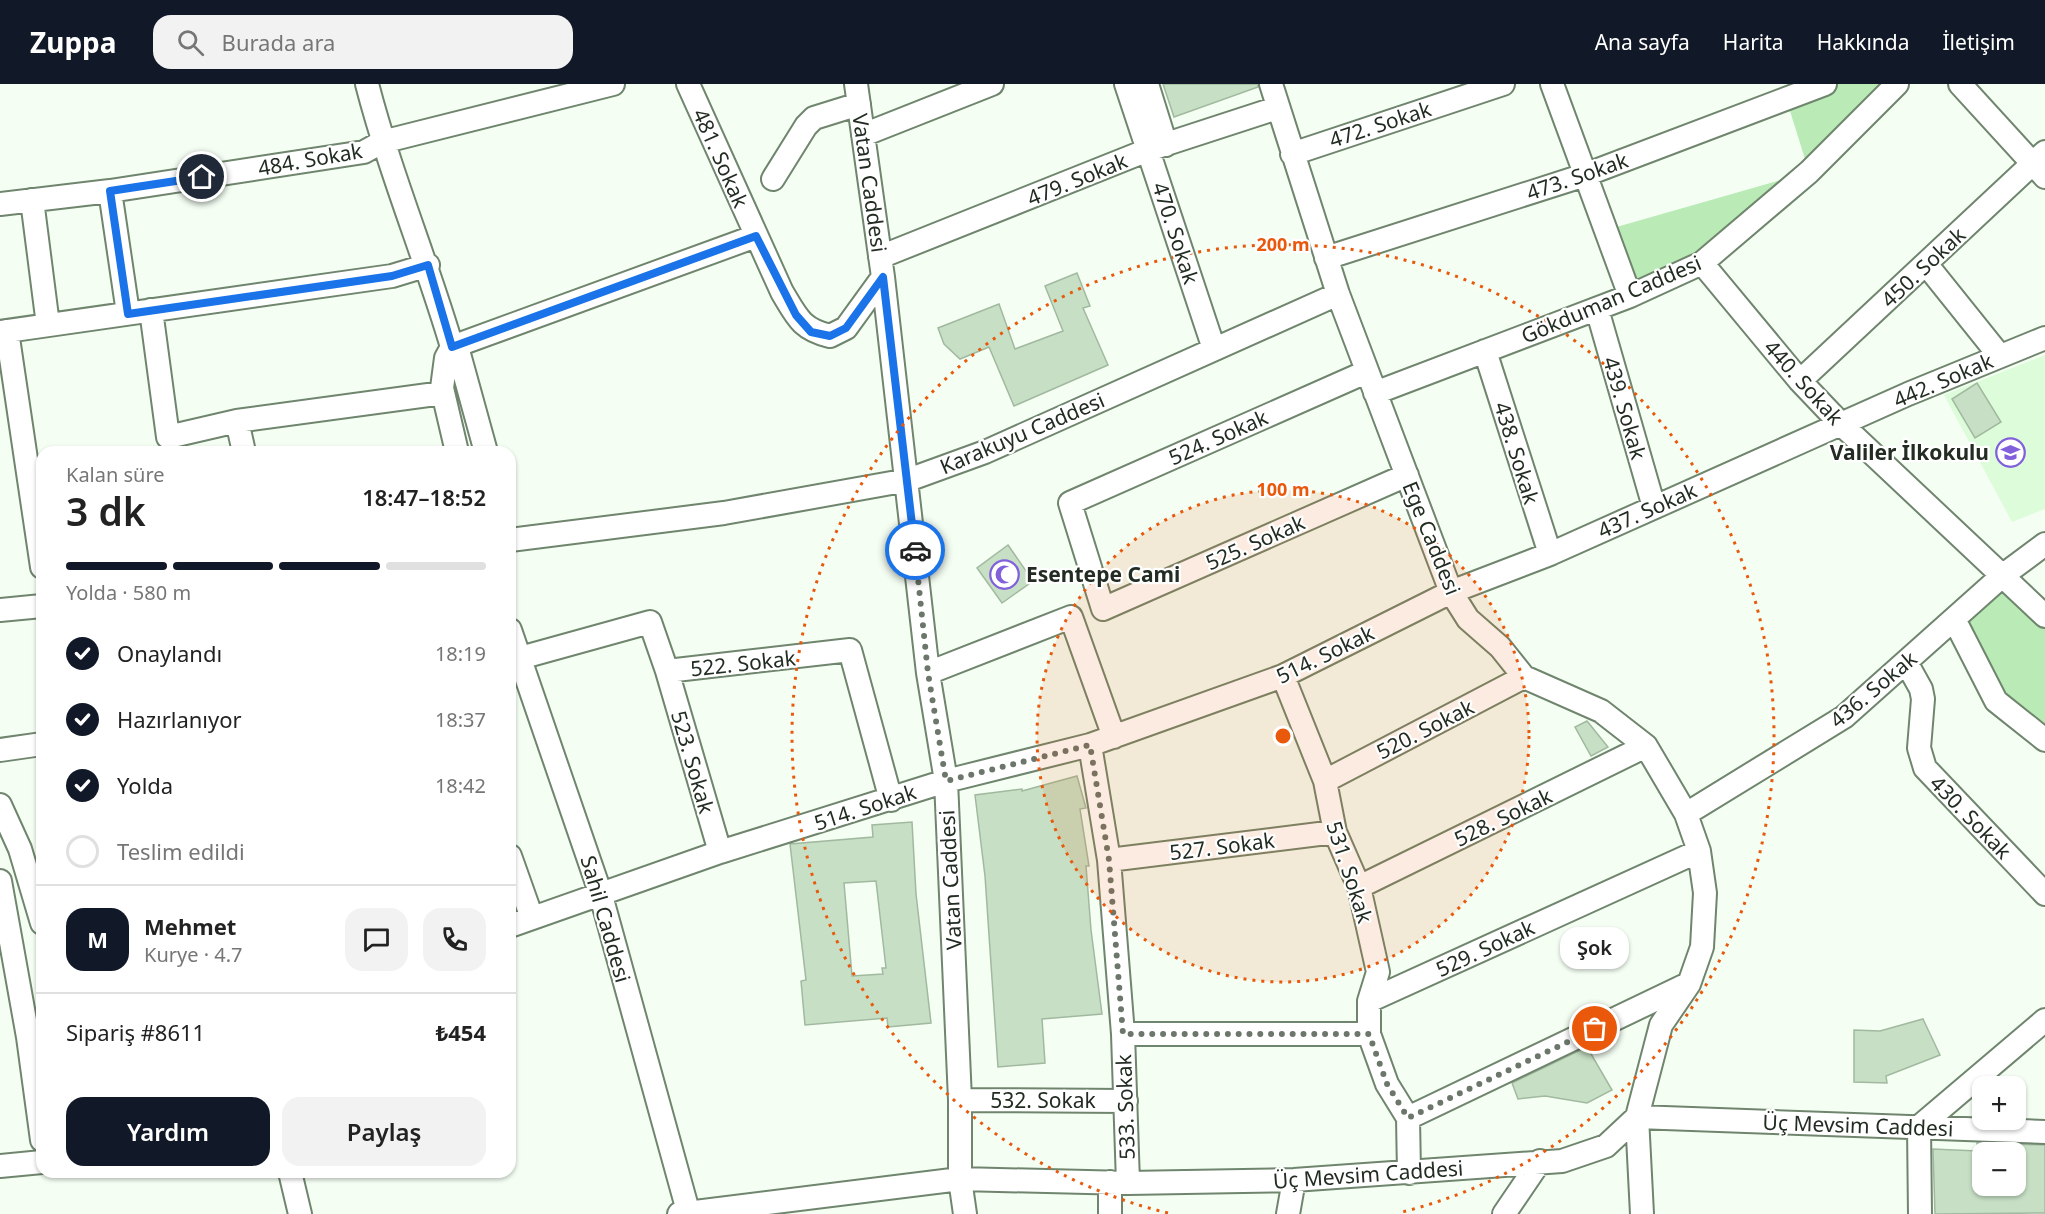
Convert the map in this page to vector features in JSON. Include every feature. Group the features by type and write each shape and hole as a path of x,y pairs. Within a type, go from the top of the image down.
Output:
{"street":[{"path":"367,84 382,142 428,265 452,348 459,354 484,446"},
{"name":"484. Sokak","path":"0,204 110,191 364,152 382,142 613,84"},
{"name":"481. Sokak","path":"688,84 782,292 796,315 811,332 830,336 846,328 882,267"},
{"path":"863,135 992,84"},
{"name":"470. Sokak","path":"1126,84 1157,147"},
{"name":"470. Sokak","path":"1147,84 1157,147 1214,349"},
{"name":"Ege Caddesi","path":"1271,84 1338,294 1451,592 1468,619 1500,647 1524,677 1601,711 1646,746 1686,814 1699,851 1705,893 1702,947 1689,984 1661,1025 1637,1117 1642,1214"},
{"name":"472. Sokak","path":"1292,153 1503,84"},
{"path":"1552,84 1630,296"},
{"name":"473. Sokak","path":"1326,258 1585,175 1825,84"},
{"name":"Gökduman Caddesi","path":"1375,393 1630,296 1702,263 1809,172 1897,84"},
{"path":"1960,84 2041,164"},
{"path":"773,179 806,126 814,118 857,94"},
{"name":"Vatan Caddesi","path":"857,94 882,267 908,480 928,673 946,781 960,1100 960,1179 965,1214"},
{"name":"479. Sokak","path":"882,267 1157,147 1277,108"},
{"name":"450. Sokak","path":"1800,381 1926,264 2041,164"},
{"path":"110,191 128,314"},
{"path":"32,200 48,325"},
{"path":"456,446 443,393 446,358 452,348 756,236"},
{"name":"440. Sokak","path":"1702,263 1800,381 1842,424 2045,615"},
{"path":"1926,264 1999,356"},
{"path":"36,531 3,331 392,276 428,265"},
{"name":"Karakuyu Caddesi","path":"516,538 724,513 908,480 985,453 1338,294"},
{"name":"439. Sokak","path":"1597,309 1654,507"},
{"path":"151,310 168,437 237,422 443,393"},
{"name":"442. Sokak","path":"1842,424 2045,338"},
{"name":"438. Sokak","path":"1485,351 1550,554"},
{"name":"524. Sokak","path":"1103,609 1070,503 1366,372"},
{"path":"237,422 243,446"},
{"name":"437. Sokak","path":"1451,592 1550,554 1842,424"},
{"name":"525. Sokak","path":"1103,609 1407,475"},
{"name":"436. Sokak","path":"1686,814 1844,717 2002,576 2045,544"},
{"name":"514. Sokak","path":"516,924 600,892 720,852 946,781 1114,737 1283,676 1451,592"},
{"path":"0,610 36,607"},
{"path":"928,673 1071,617 1114,737"},
{"path":"1954,619 1996,701 2045,740"},
{"name":"522. Sokak","path":"520,658 650,622 667,671 850,650 891,800"},
{"name":"Sahil Caddesi","path":"516,647 600,892 684,1213"},
{"name":"430. Sokak","path":"1906,662 1921,689 1923,710 1919,748 1925,768 2045,894"},
{"name":"523. Sokak","path":"667,671 720,852"},
{"name":"531. Sokak","path":"1283,676 1325,781 1335,832 1359,887 1378,972 1369,1001 1369,1034 1387,1084 1408,1118"},
{"name":"520. Sokak","path":"1325,781 1524,677"},
{"path":"0,750 36,745"},
{"name":"533. Sokak","path":"1090,745 1109,860 1126,1101 1119,1183 1110,1214"},
{"name":"528. Sokak","path":"1359,887 1646,746"},
{"path":"0,805 20,849 36,903"},
{"name":"527. Sokak","path":"1109,860 1335,832"},
{"name":"529. Sokak","path":"1369,1001 1699,851"},
{"path":"516,873 532,918"},
{"path":"0,881 35,1037"},
{"path":"1409,1173 1408,1118 1689,984"},
{"path":"1920,1214 1919,1126 2045,1020"},
{"path":"1123,1034 1369,1034"},
{"name":"532. Sokak","path":"960,1100 1126,1101"},
{"name":"Üç Mevsim Caddesi","path":"684,1213 960,1179 1119,1183 1294,1180 1562,1161 1606,1146 1637,1117 2045,1131"},
{"path":"1504,1214 1540,1161"},
{"path":"0,1166 36,1163"},
{"path":"291,1178 300,1214"},
{"path":"1288,1214 1294,1180"}],"shaded area":[{"path":"1825,84 1897,84 1809,172 1786,98"},
{"path":"1809,172 1705,267 1630,296 1606,230"},
{"name":"Valiler İlkokulu","path":"2045,355 2045,509 2012,522 1944,395"},
{"path":"2002,576 2045,616 2045,740 1996,701 1954,619"}],"building":[{"path":"1163,84 1258,84 1258,87 1174,117"},
{"path":"1077,273 1090,306 1083,308 1108,365 1014,406 989,347 960,359 944,344 938,328 999,304 1015,349 1063,331 1045,286"},
{"path":"1977,383 2001,422 1975,438 1952,399"},
{"name":"Esentepe Cami","path":"1008,545 1033,581 1002,603 977,568"},
{"path":"1587,721 1608,747 1591,756 1575,727"},
{"path":"1077,776 1086,808 1080,809 1089,866 1086,866 1091,930 1102,1014 1042,1019 1045,1063 998,1067 985,876 975,795 1022,789 1022,791"},
{"path":"912,822 916,894 931,1023 888,1027 887,1018 805,1025 801,981 806,980 790,844 873,837 872,825","holes":["876,881 886,968 882,968 883,974 852,976 844,883"]},
{"path":"1923,1019 1940,1055 1886,1076 1887,1083 1854,1082 1854,1030 1880,1031"},
{"path":"1587,1047 1612,1090 1587,1103 1545,1096 1518,1099 1512,1083"},
{"path":"2026,1144 2045,1145 2045,1213 1935,1214 1933,1149 1972,1151 1972,1196 2026,1196"}],"way so far":[{"path":"915,550 928,673 946,781 1090,745 1109,860 1123,1034 1369,1034 1387,1084 1408,1118 1595,1029"}],"place":[{"name":"Valiler İlkokulu","path":"2010,452"},
{"name":"Esentepe Cami","path":"1005,574"},
{"name":"Şok","path":"1595,1029"}],"route":[{"path":"202,177 110,191 128,314 392,276 428,265 452,347 756,236 782,292 796,315 811,332 830,336 846,328 883,277 915,550"}]}
